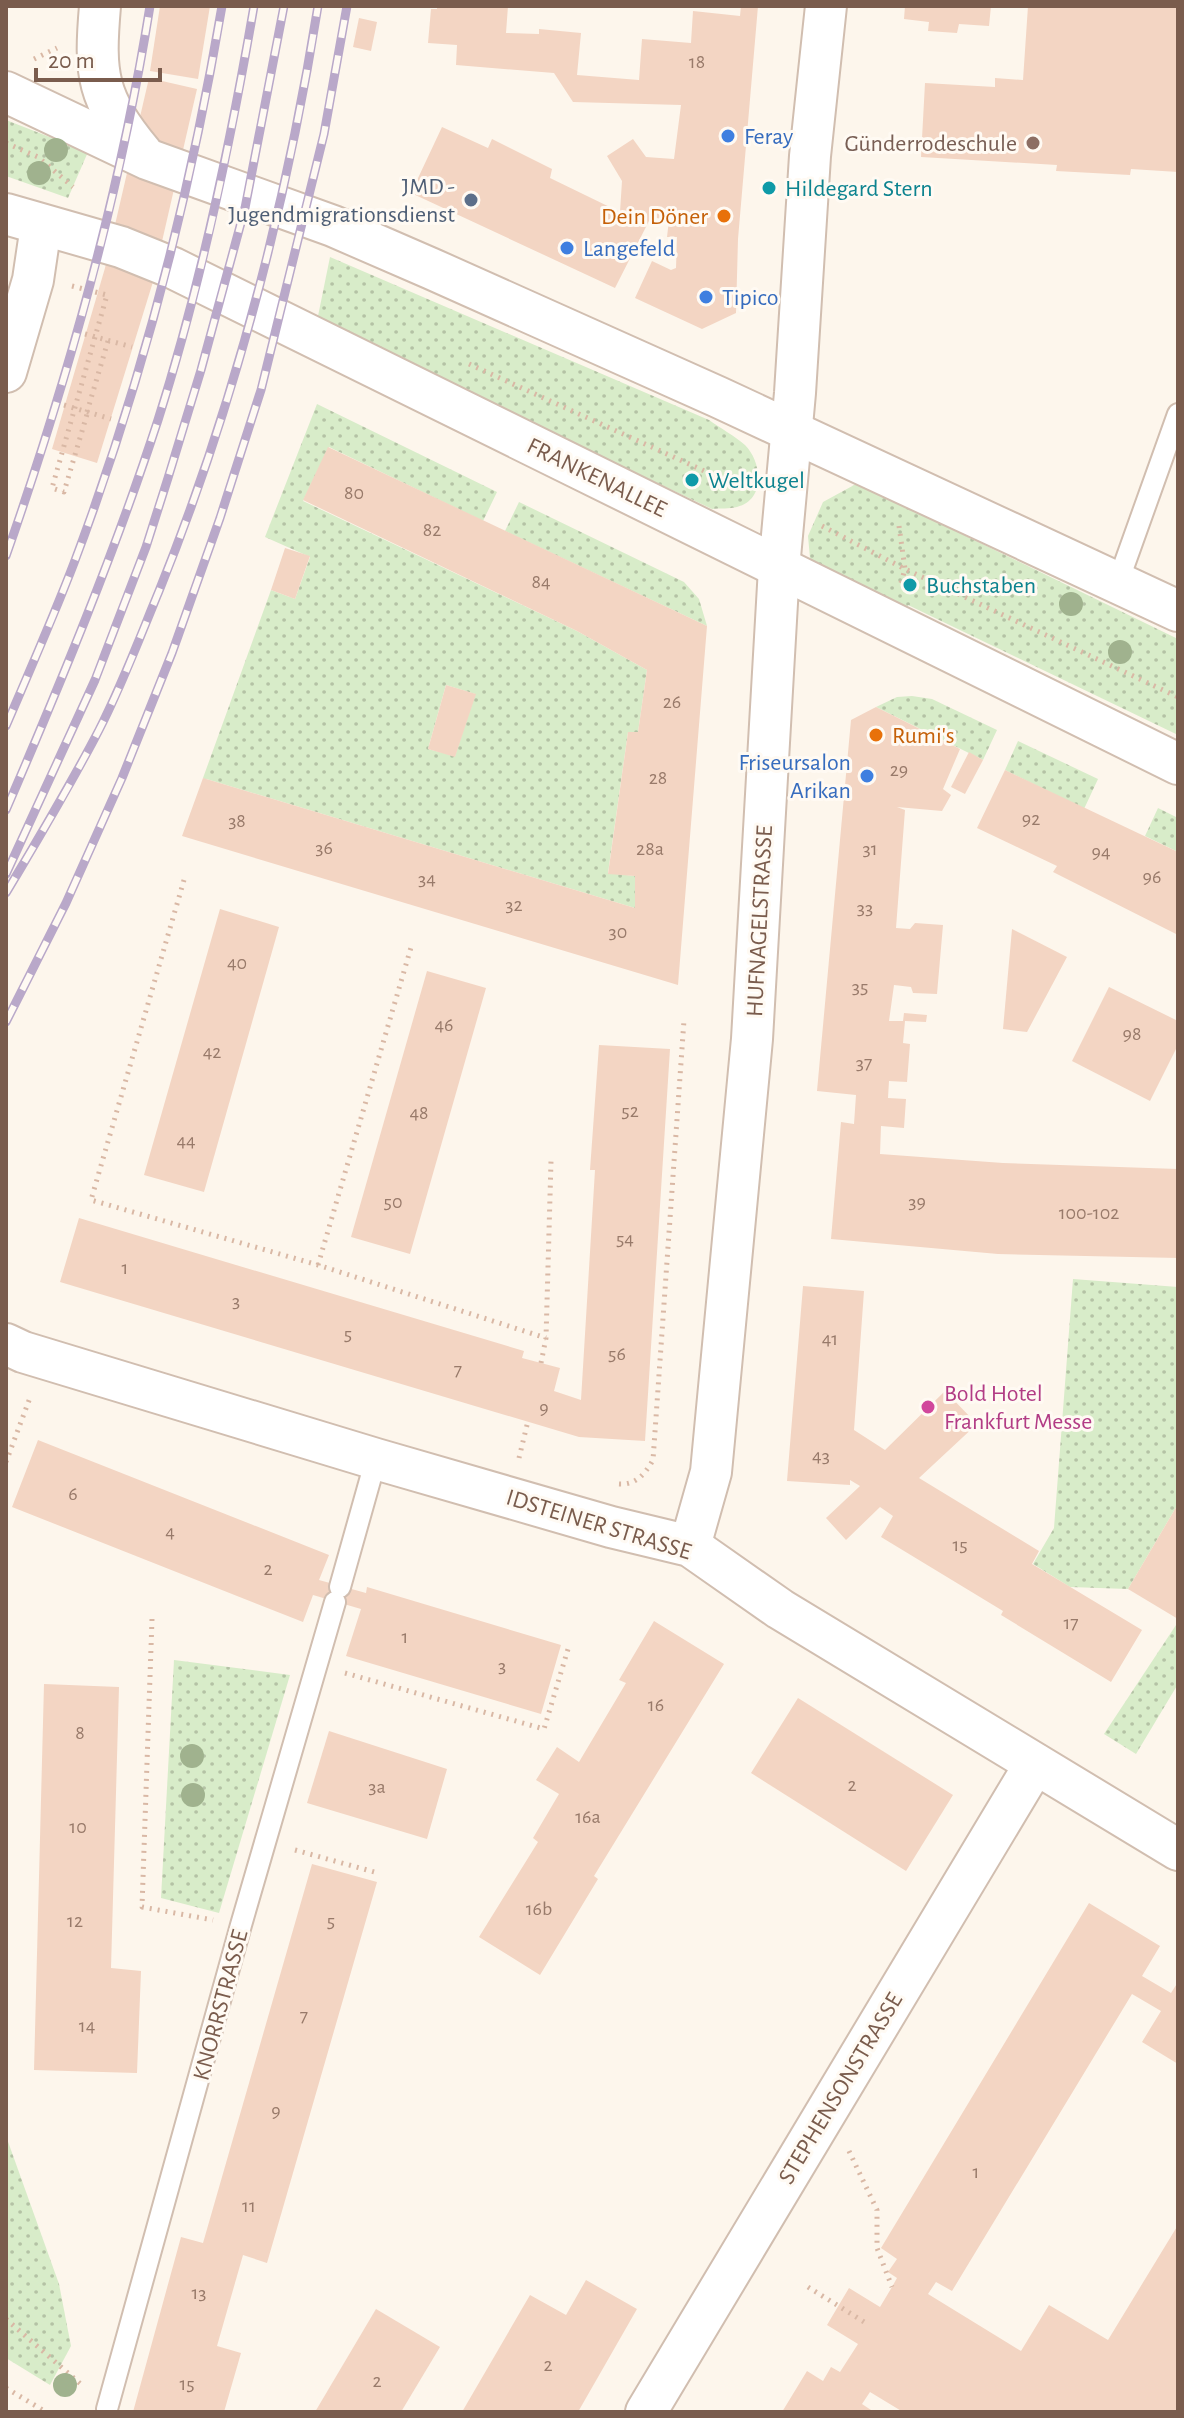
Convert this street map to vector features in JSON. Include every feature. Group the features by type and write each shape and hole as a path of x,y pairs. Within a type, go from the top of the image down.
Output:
{"street":[{"path":"100,6 99,77 106,101 117,123 147,159"},
{"name":"HUFNAGELSTRASSE","path":"690,1546 711,1472 752,1039 779,568 810,156 826,6"},
{"path":"6,92 147,159 333,226 689,384 1178,611"},
{"path":"6,372 33,280 24,220"},
{"name":"FRANKENALLEE","path":"24,220 121,247 173,268 1178,764"},
{"name":"IDSTEINER STRASSE","path":"6,1344 23,1352 376,1459 611,1527 690,1546 780,1609 1178,1850"},
{"name":"STEPHENSONSTRASSE","path":"646,2412 1035,1764"}],"lane":[{"path":"1118,582 1178,414"},
{"name":"KNORRSTRASSE","path":"107,2409 241,1925 376,1459"}],"path":[{"path":"6,143 38,157 70,186"},
{"path":"67,285 107,295 52,488 64,492 88,411"},
{"path":"85,334 132,347"},
{"path":"67,435 80,439 108,341"},
{"path":"467,363 785,507 905,569 1178,697"},
{"path":"64,405 111,419"},
{"path":"890,622 905,569 891,477"},
{"path":"184,880 91,1200 318,1265 546,1338"},
{"path":"318,1265 412,944"},
{"path":"608,1481 623,1485 637,1479 646,1474 653,1460 684,1020"},
{"path":"541,1363 546,1338 551,1161"},
{"path":"6,1462 31,1394"},
{"path":"519,1458 528,1421"},
{"path":"504,1453 534,1462"},
{"path":"152,1619 142,1907 241,1925"},
{"path":"317,1665 544,1729 568,1649"},
{"path":"267,1842 378,1873"},
{"path":"819,2122 852,2155 877,2210 877,2248 892,2287"},
{"path":"808,2287 869,2325"},
{"path":"6,2319 107,2409"},
{"path":"6,2388 46,2412"}],"green space":[{"path":"6,120 88,152 68,198 6,176"},
{"path":"330,257 709,420 751,452 758,470 757,489 753,497 737,507 712,509 317,321"},
{"path":"317,404 497,492 483,521 329,447 303,501 577,631 647,670 638,732 628,732 608,873 635,876 635,908 203,778 271,590 295,599 310,557 265,537","holes":["446,685 475,694 455,756 428,749"]},
{"path":"885,482 942,509 939,523 1178,639 1178,735 908,605 900,620 825,585 810,558 808,536 823,502 856,484"},
{"path":"519,502 684,582 699,599 707,626 505,531"},
{"path":"897,697 932,699 997,730 983,760 876,707"},
{"path":"1018,741 1098,779 1084,809 1005,770"},
{"path":"1158,808 1178,818 1178,852 1145,836"},
{"path":"1073,1279 1178,1287 1178,1504 1128,1589 1070,1587 1033,1564 1054,1528"},
{"path":"1178,1622 1178,1684 1136,1754 1104,1734"},
{"path":"174,1660 290,1675 219,1913 161,1898"},
{"path":"6,2136 59,2284 71,2346 50,2385 6,2358"}],"building":[{"path":"160,6 210,6 198,79 150,71"},
{"path":"437,6 508,6 506,33 539,34 539,29 581,33 577,75 639,80 642,39 691,43 693,11 740,16 741,6 758,6 738,239 736,313 702,329 635,298 652,261 671,270 676,268 677,237 667,237 669,220 651,217 615,288 411,193 442,127 488,148 492,139 552,169 550,178 620,212 622,181 607,156 633,139 646,157 674,159 681,105 573,102 554,73 456,65 457,45 428,43 431,9 437,9"},
{"path":"905,6 991,6 989,26 959,24 957,33 928,31 929,22 904,19"},
{"path":"1028,6 1178,6 1178,172 1131,169 1130,175 1056,171 1057,165 921,157 925,83 995,87 995,78 1023,80"},
{"path":"359,18 377,22 371,51 353,47"},
{"path":"149,78 197,89 152,285 97,463 52,449 105,268"},
{"path":"328,447 707,626 678,985 182,836 203,778 635,908 635,876 608,874 628,732 638,732 647,670 577,631 303,500"},
{"path":"285,548 310,556 295,599 271,590"},
{"path":"446,685 476,694 455,757 428,749"},
{"path":"876,707 960,749 943,789 951,795 942,811 897,807 905,810 896,928 910,929 915,923 943,925 937,994 913,993 911,987 894,985 889,1021 903,1021 904,1013 927,1015 926,1022 905,1021 903,1043 910,1044 907,1082 889,1081 888,1098 906,1099 904,1128 881,1126 880,1154 1003,1163 1178,1169 1178,1258 998,1254 831,1239 841,1122 854,1124 856,1095 817,1091 851,720"},
{"path":"969,752 983,760 965,794 951,787"},
{"path":"1005,770 1178,852 1178,935 1053,872 1057,866 977,828"},
{"path":"220,909 279,927 204,1192 144,1175"},
{"path":"1012,929 1067,957 1027,1032 1003,1029"},
{"path":"427,971 486,988 410,1254 351,1237"},
{"path":"1109,987 1178,1021 1178,1045 1150,1101 1072,1061"},
{"path":"599,1045 670,1049 645,1441 579,1437 60,1282 79,1218 524,1351 522,1358 560,1368 554,1391 581,1400 595,1170 590,1170"},
{"path":"803,1286 864,1291 854,1430 885,1450 945,1391 977,1424 919,1478 1039,1551 1032,1564 1142,1630 1111,1682 1001,1615 1003,1611 881,1537 893,1516 880,1507 846,1540 826,1518 860,1486 850,1480 850,1485 787,1481"},
{"path":"38,1440 329,1555 319,1580 366,1593 367,1587 561,1645 541,1714 346,1656 361,1609 313,1595 303,1622 12,1507"},
{"path":"1178,1504 1178,1619 1128,1589"},
{"path":"654,1621 724,1664 594,1876 598,1879 540,1975 479,1937 538,1842 533,1838 559,1794 536,1780 557,1747 579,1762 626,1683 619,1680"},
{"path":"44,1684 119,1687 111,1968 141,1971 137,2073 34,2070"},
{"path":"798,1698 953,1795 906,1871 751,1773"},
{"path":"329,1731 447,1769 427,1839 307,1803"},
{"path":"312,1864 377,1882 267,2263 243,2255 217,2346 241,2353 224,2412 133,2412 181,2237 203,2243"},
{"path":"1089,1903 1160,1946 1142,1976 1171,1993 1178,1982 1178,2064 1142,2042 1161,2011 1132,1994 952,2291 936,2282 928,2294 1021,2351 1049,2305 1108,2340 1178,2225 1178,2412 903,2412 870,2392 862,2404 874,2412 782,2412 807,2371 823,2381 831,2367 840,2372 858,2344 827,2325 849,2288 880,2307 897,2278 888,2272 897,2259 881,2248"},
{"path":"586,2280 637,2309 578,2412 462,2412 530,2295 566,2315"},
{"path":"376,2309 440,2347 401,2412 315,2412"}],"railway":[{"path":"6,556 51,421 90,284 124,146 150,6"},
{"path":"6,726 74,563 121,427 179,218 222,6"},
{"path":"6,810 124,519 158,420 188,318 213,215 254,6"},
{"path":"6,874 95,680 146,547 201,370 245,208 284,6"},
{"path":"6,893 107,713 186,520 255,303 290,155 318,6"},
{"path":"6,1022 66,903 122,778 172,653 220,518 261,390 324,134 347,6"}],"place":[{"name":"Feray","path":"728,136"},
{"name":"Günderrodeschule","path":"1033,143"},
{"name":"Hildegard Stern","path":"769,188"},
{"name":"JMD - Jugendmigrationsdienst","path":"471,200"},
{"name":"Dein Döner","path":"724,216"},
{"name":"Langefeld","path":"567,248"},
{"name":"Tipico","path":"706,297"},
{"name":"Weltkugel","path":"692,480"},
{"name":"Buchstaben","path":"910,585"},
{"name":"Rumi's","path":"876,735"},
{"name":"Friseursalon Arikan","path":"867,776"},
{"name":"Bold Hotel Frankfurt Messe","path":"928,1407"}]}
